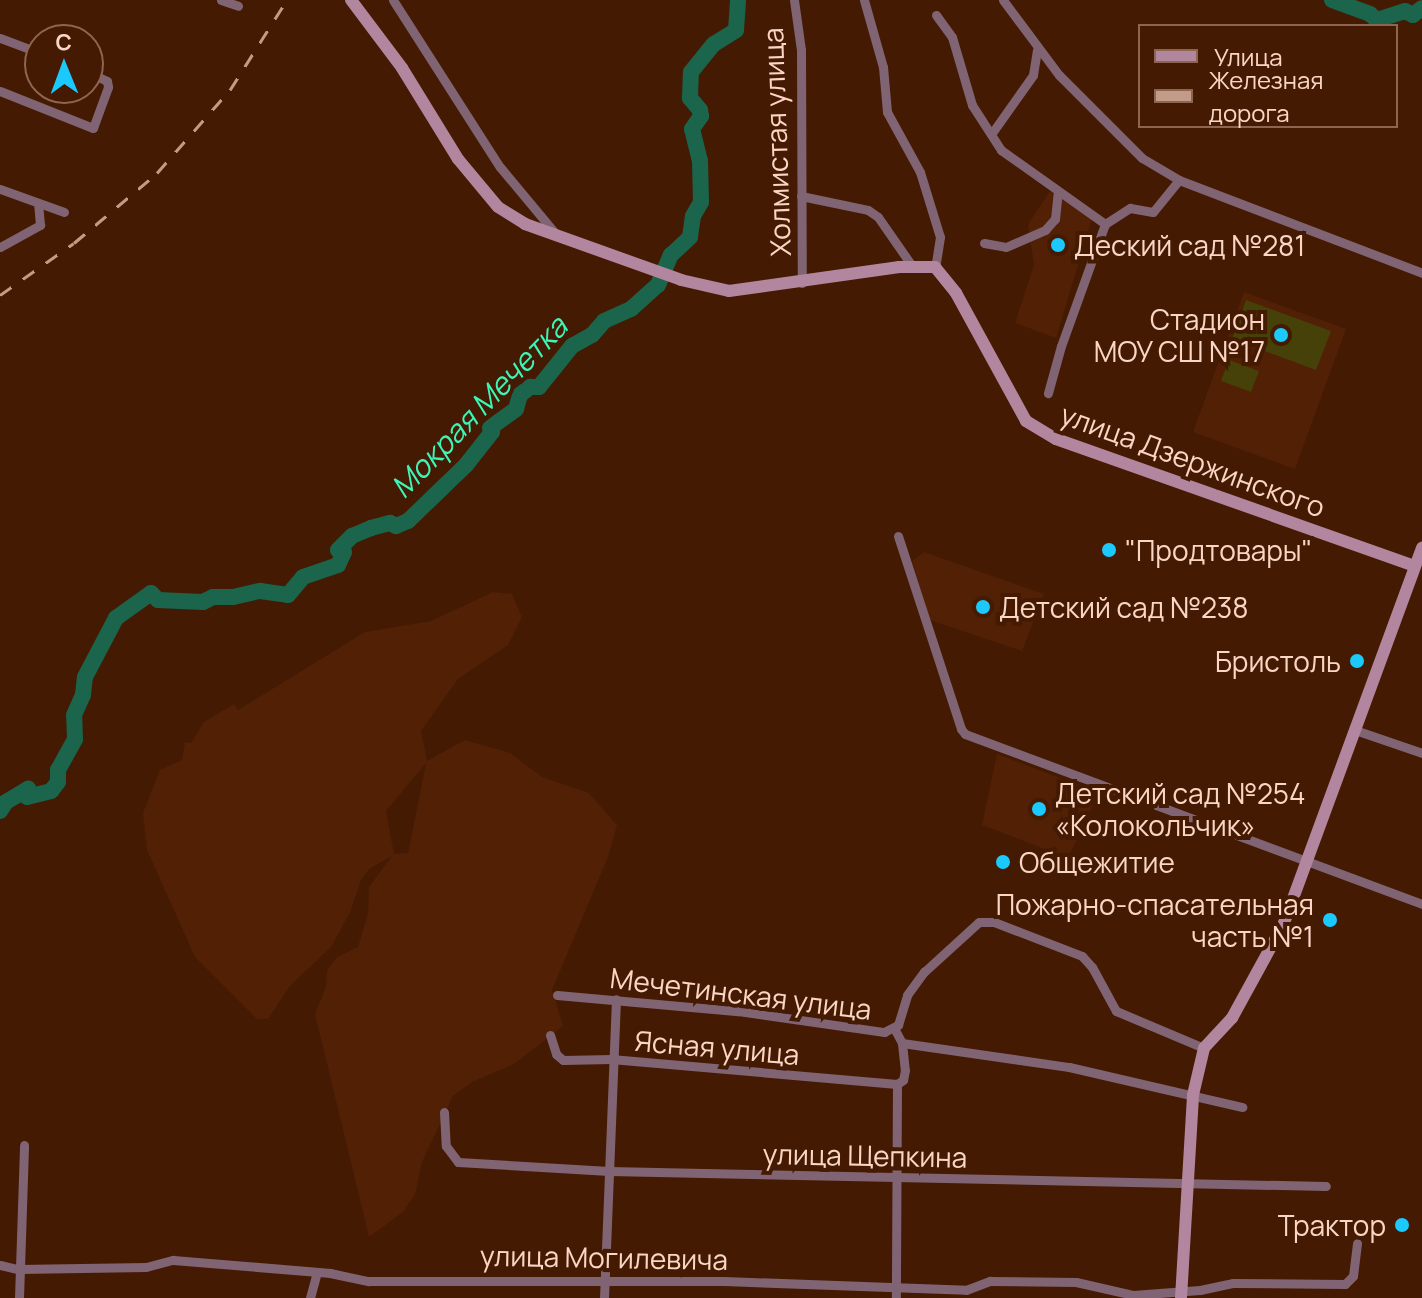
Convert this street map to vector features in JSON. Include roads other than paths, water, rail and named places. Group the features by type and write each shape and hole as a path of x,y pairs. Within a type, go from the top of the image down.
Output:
{"street":[{"path":"221,0 238,6"},
{"path":"351,0 393,55 458,159 498,207 525,224 633,264 681,280 729,291 912,266 935,267 940,237 920,172 887,112 883,67 864,0"},
{"path":"393,0 500,167 557,236"},
{"name":"Холмистая улица","path":"794,0 801,50 802,283"},
{"path":"1003,0 1037,50 1111,131 1142,158 1179,180 1422,273"},
{"path":"936,15 952,37 972,105 1001,150 1105,224 1112,223 1125,209 1153,212 1179,180"},
{"path":"0,38 24,47"},
{"path":"992,133 1033,75 1037,50"},
{"path":"104,80 108,87 104,98"},
{"path":"0,91 24,101"},
{"path":"33,104 93,128 102,104"},
{"path":"0,189 64,212"},
{"path":"984,243 1006,247 1045,230 1055,219 1058,192"},
{"path":"801,196 868,210 878,217 912,266"},
{"path":"0,247 40,225 38,203"},
{"path":"1048,393 1061,346 1105,224"},
{"name":"улица Дзержинского","path":"935,267 956,293 1026,421 1056,439 1414,566"},
{"path":"898,536 962,732 1422,904"},
{"path":"1180,1295 1193,1095 1204,1048 1232,1018 1255,981 1284,923 1422,548"},
{"path":"1355,730 1422,753"},
{"name":"Мечетинская улица","path":"557,995 738,1011 874,1033 894,1028 907,995 924,972 979,922 994,922 1082,956 1092,967 1116,1011 1204,1048"},
{"path":"604,1298 611,1059 616,999"},
{"path":"894,1028 902,1043 905,1070 903,1080 897,1084 899,1177 896,1298"},
{"name":"Ясная улица","path":"550,1035 556,1054 563,1060 611,1059 897,1084"},
{"path":"902,1043 1069,1067 1242,1107"},
{"name":"улица Щепкина","path":"444,1112 446,1146 458,1162 609,1171 1186,1186 1326,1186"},
{"path":"19,1298 24,1145"},
{"name":"улица Могилевича","path":"0,1265 18,1269 146,1267 173,1260 317,1272 369,1281 604,1280 896,1287 965,1294 990,1281 1076,1282 1132,1297 1180,1295 1233,1283 1345,1284 1353,1276 1357,1243"},
{"path":"310,1298 317,1272"}],"waterway":[{"name":"Мокрая Мечетка","path":"0,811 6,802 28,789 27,797 51,791 58,782 58,770 75,739 74,715 83,695 85,677 116,618 151,593 158,600 203,602 213,597 233,597 260,591 288,595 303,577 338,565 344,552 338,550 352,536 371,528 390,523 396,526 408,521 466,465 492,432 490,428 516,409 520,395 530,387 539,387 572,346 592,335 604,321 631,309 658,285 671,255 690,237 693,216 701,202 700,161 692,129 701,116 690,98 691,72 714,44 736,30 738,0"},
{"name":"Мокрая Мечетка","path":"1332,0 1370,14 1377,20 1405,11 1413,15 1422,8"}],"railway":[{"path":"0,295 74,243 157,173 230,90 287,0"}],"place":[{"name":"Деский сад №281","path":"1058,245"},
{"name":"Стадион МОУ СШ №17","path":"1281,335"},
{"name":"\"Продтовары\"","path":"1109,550"},
{"name":"Детский сад №238","path":"983,607"},
{"name":"Бристоль","path":"1357,661"},
{"name":"Детский сад №254 «Колокольчик»","path":"1039,809"},
{"name":"Общежитие","path":"1003,862"},
{"name":"Пожарно-спасательная часть №1","path":"1330,920"},
{"name":"Трактор","path":"1402,1225"}]}
